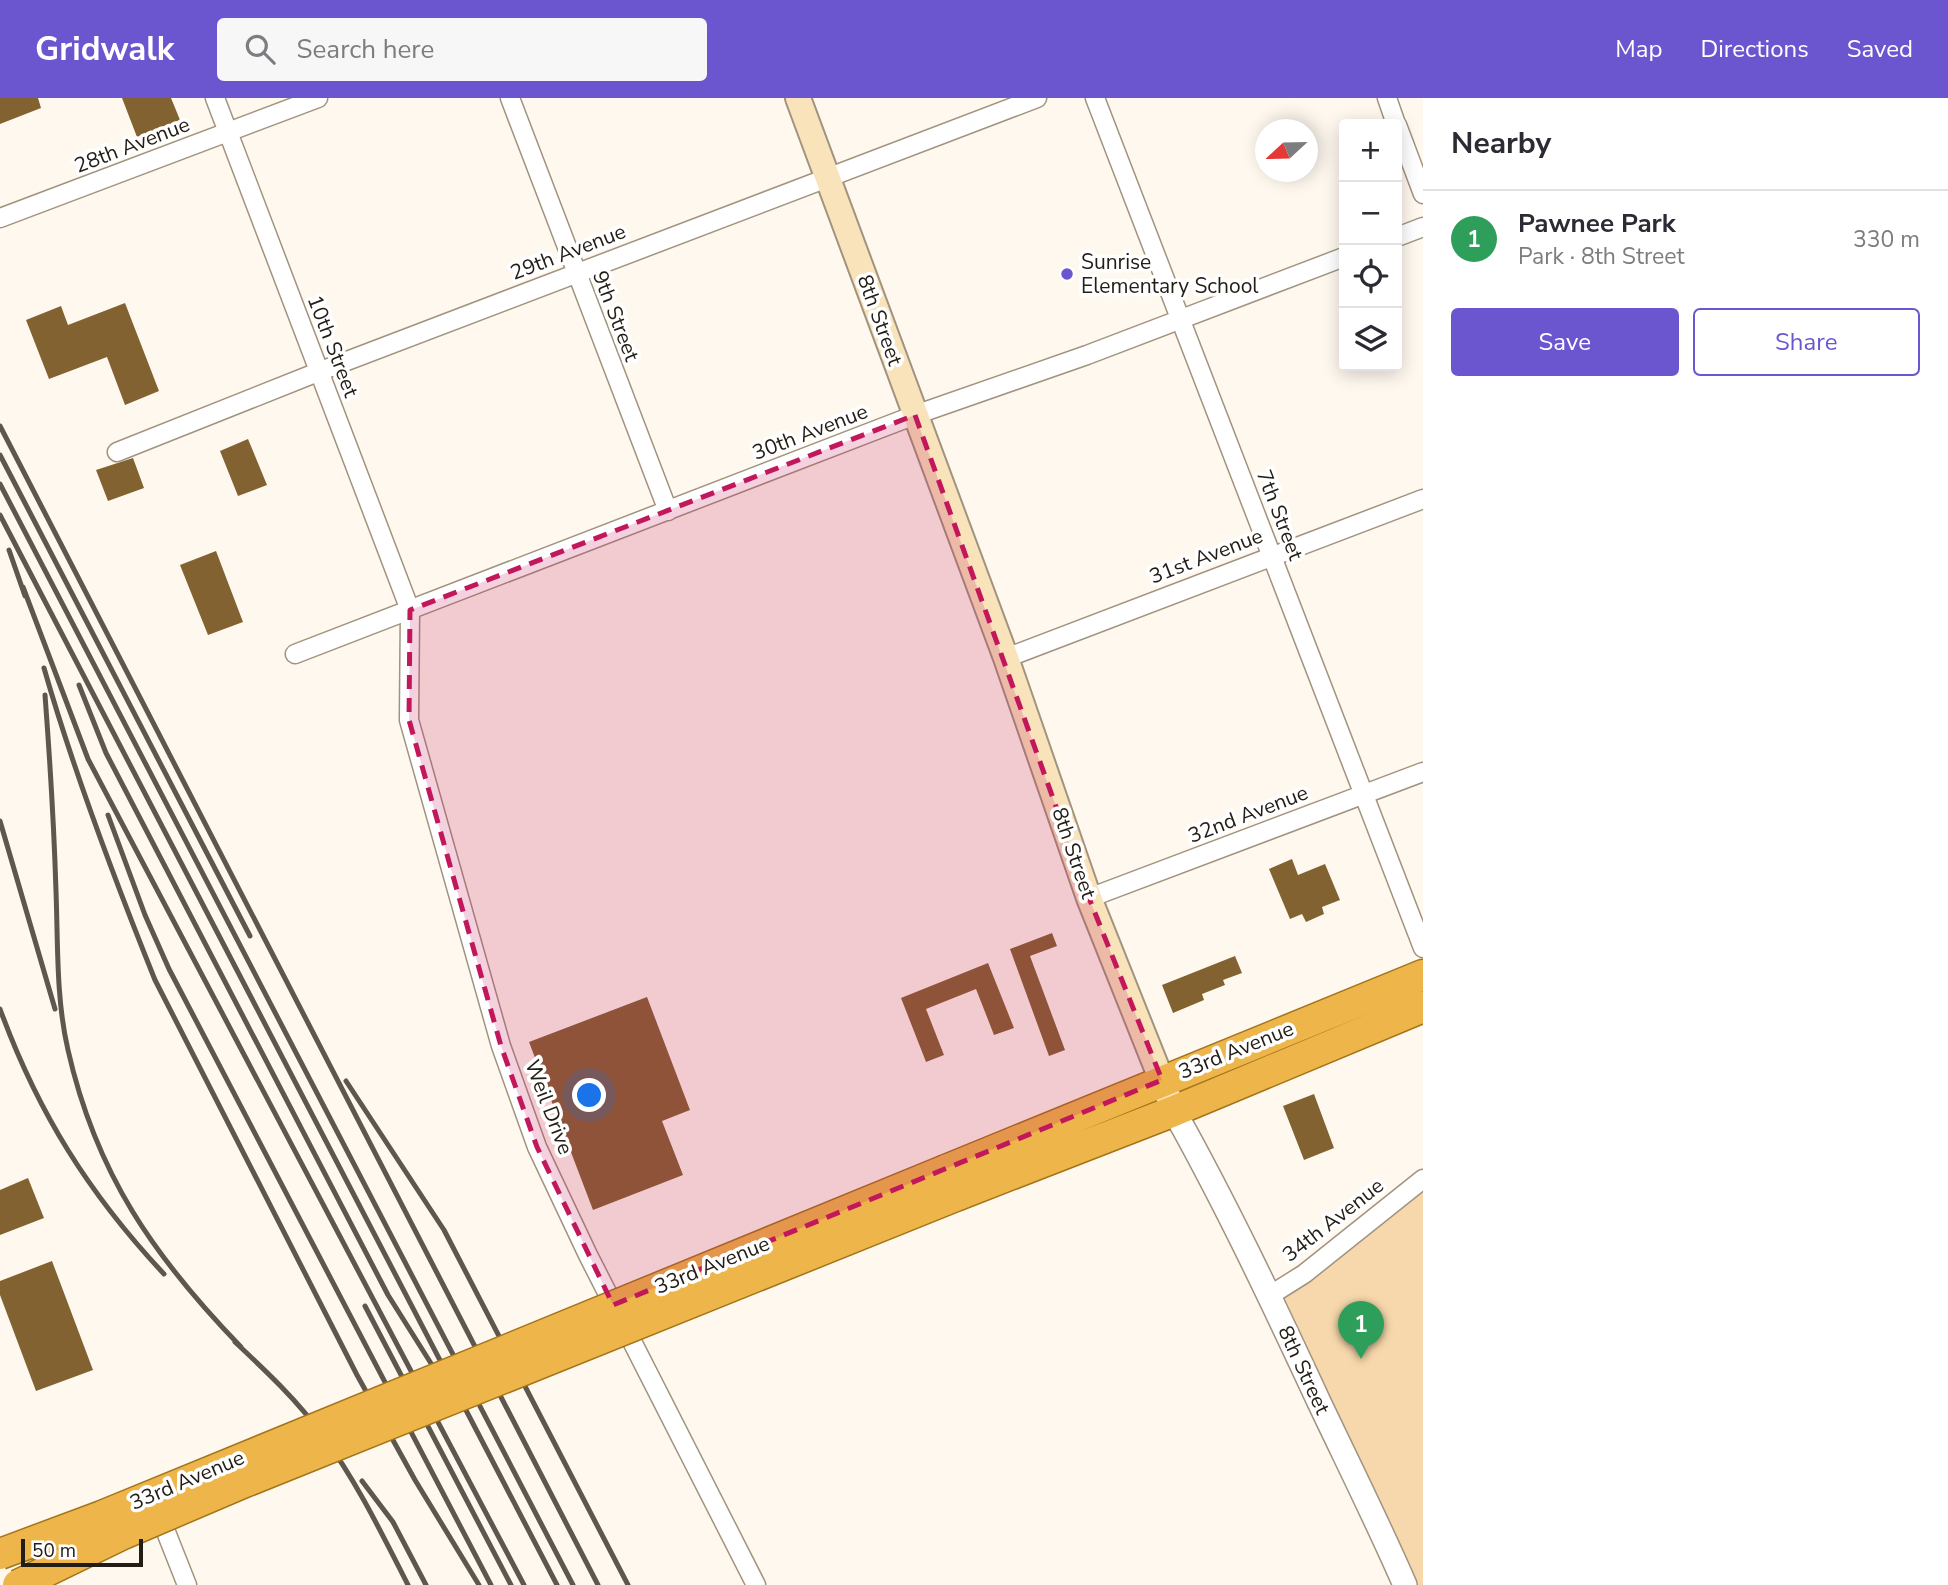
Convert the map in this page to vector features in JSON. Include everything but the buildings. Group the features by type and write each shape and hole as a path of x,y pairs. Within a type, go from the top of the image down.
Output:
{"highway":[{"name":"33rd Avenue","path":"18,1585 240,1483 952,1182 1162,1080 1423,975"},
{"name":"33rd Avenue","path":"0,1554 952,1182 1174,1111 1423,1007"}],"main road":[{"name":"8th Street","path":"798,98 1006,658 1089,898 1174,1111"}],"street":[{"name":"10th Street","path":"215,98 410,610"},
{"name":"28th Avenue","path":"0,218 318,98"},
{"name":"9th Street","path":"510,98 667,511"},
{"name":"29th Avenue","path":"117,452 575,273 1037,98"},
{"name":"7th Street","path":"1096,98 1423,948"},
{"path":"1387,98 1395,119"},
{"path":"1402,138 1423,194"},
{"path":"1402,235 1423,227"},
{"name":"30th Avenue","path":"295,654 915,415 1181,320 1339,259"},
{"name":"31st Avenue","path":"1006,658 1423,499"},
{"name":"Weil Drive","path":"410,610 409,720 501,1046 533,1135 588,1255 755,1585"},
{"name":"32nd Avenue","path":"1089,898 1423,772"},
{"name":"8th Street","path":"1174,1111 1214,1183 1378,1522 1405,1585"},
{"name":"34th Avenue","path":"1269,1296 1304,1274 1423,1179"},
{"path":"166,1532 187,1585"}],"highlighted area":[{"path":"915,415 1089,898 1162,1080 613,1305 537,1147 501,1046 409,720 410,610"}],"shaded area":[{"path":"1423,1179 1423,1585 1405,1585 1269,1296"}],"railway":[{"path":"0,426 598,1585"},
{"path":"0,455 250,936"},
{"path":"0,484 573,1585"},
{"path":"0,515 557,1585"},
{"path":"9,550 25,596"},
{"path":"23,587 88,759 524,1585"},
{"path":"44,668 95,825 155,980 357,1375 415,1480 479,1585"},
{"path":"79,685 106,753 388,1295 432,1365"},
{"path":"45,695 53,818 59,991 64,1031 80,1095 112,1175 132,1211 181,1280 241,1347"},
{"path":"108,815 145,915 169,969 491,1585"},
{"path":"0,821 55,1009"},
{"path":"0,1009 31,1083 68,1150 112,1213 164,1274"},
{"path":"346,1081 444,1230 628,1585"},
{"path":"365,1306 511,1585"},
{"path":"235,1342 270,1375 323,1436 358,1490 408,1585"},
{"path":"362,1481 393,1522 426,1585"}],"place":[{"name":"Sunrise Elementary School","path":"1067,274"},
{"name":"Pawnee Park","path":"1361,1359"}]}
